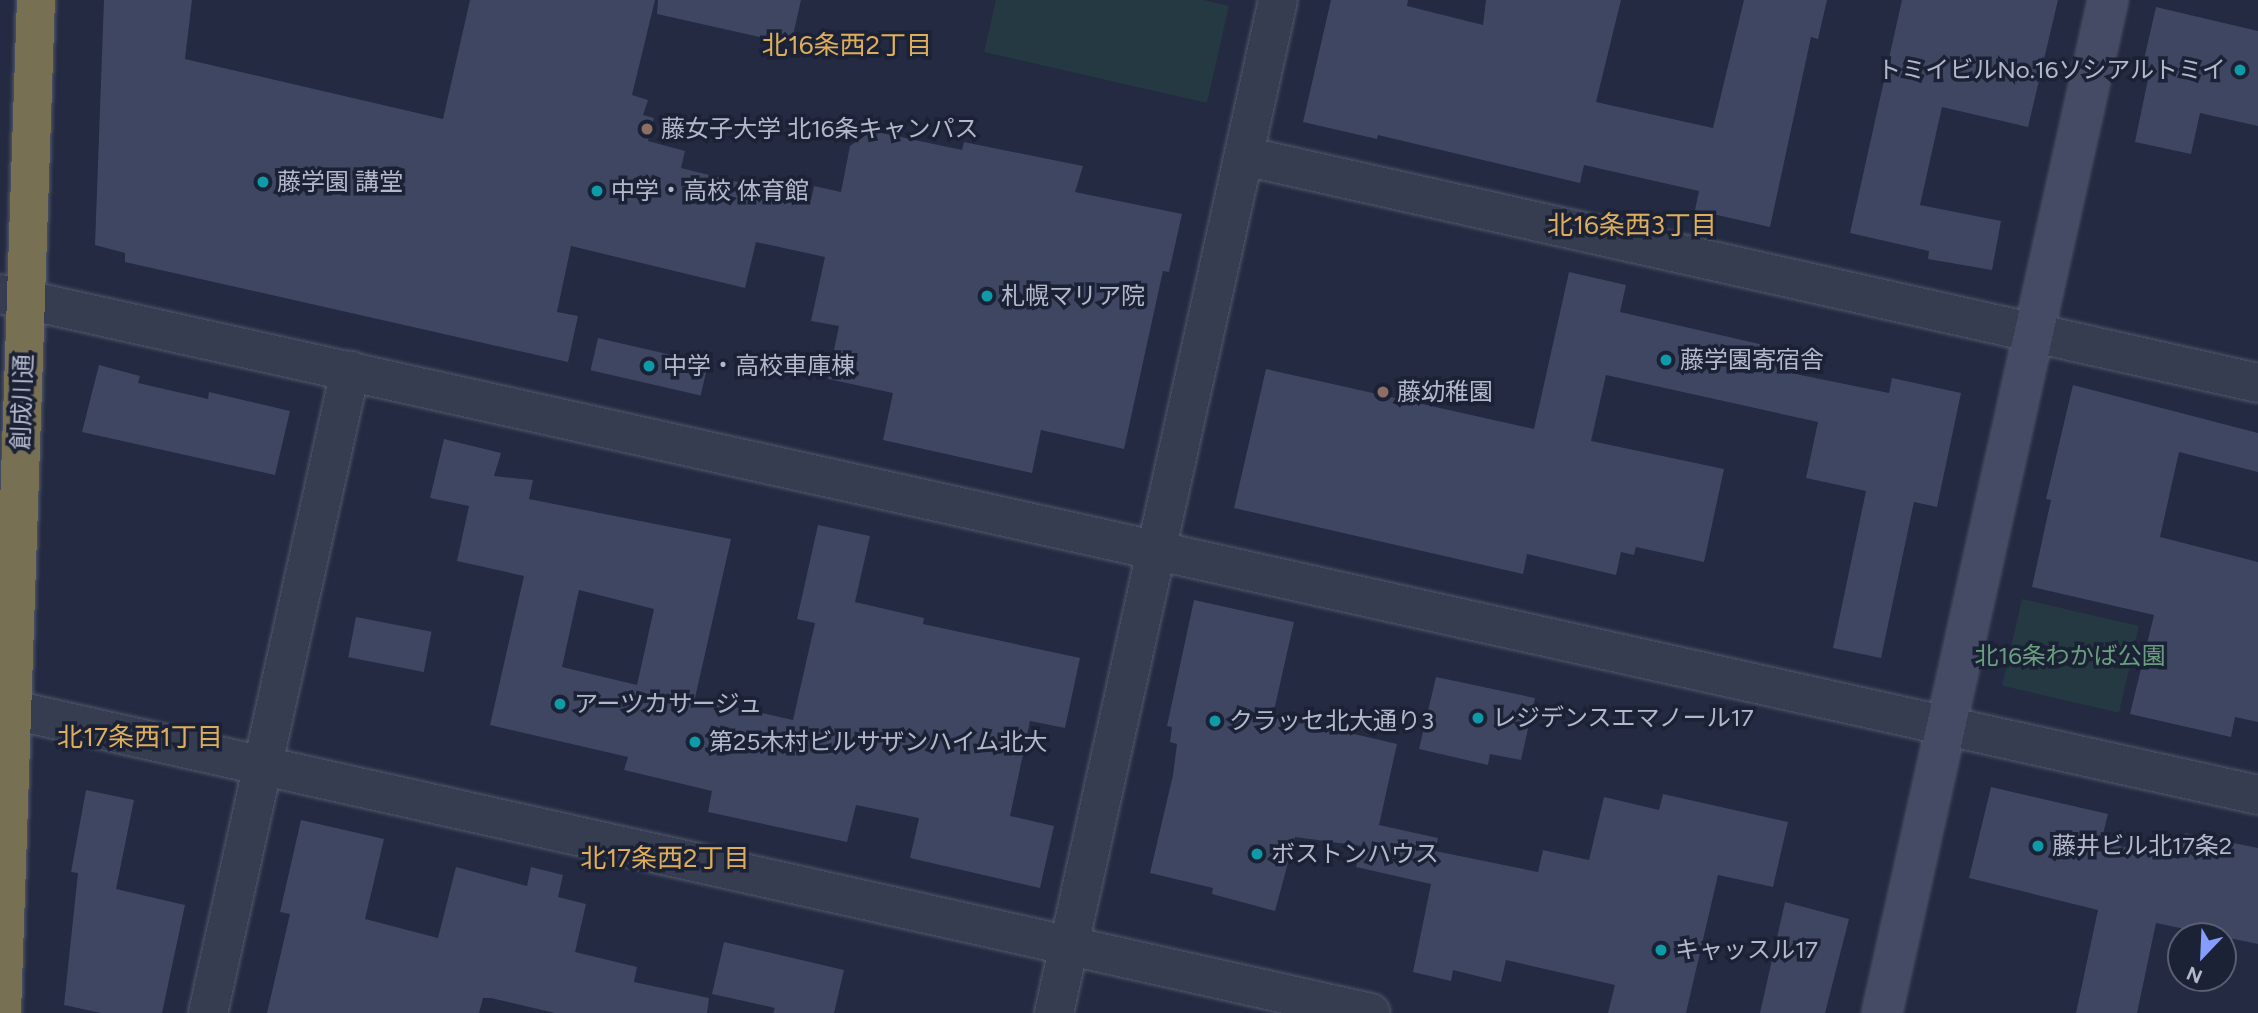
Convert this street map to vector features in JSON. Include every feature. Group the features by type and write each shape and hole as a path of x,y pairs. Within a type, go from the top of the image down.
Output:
{"highway":[{"name":"創成川通","path":"2,1013 13,710 13,296 36,0"}],"street":[{"path":"1054,1013 1278,0"},
{"path":"1882,1013 2108,0"},
{"path":"1244,156 2258,383"},
{"path":"13,296 2258,795"},
{"path":"208,1013 350,371"},
{"path":"13,710 1371,1013"}],"green space":[{"path":"996,0 1204,0 1229,6 1207,103 984,52"},
{"name":"北16条わかば公園","path":"2022,599 2139,626 2119,713 2002,686"}],"building":[{"path":"104,0 192,0 185,59 443,119 470,0 655,0 632,95 648,100 643,115 654,118 648,141 685,151 681,168 811,200 814,186 841,192 850,146 872,131 962,150 964,142 1083,166 1075,192 1182,214 1169,272 1163,271 1124,449 1041,430 1032,473 883,440 893,393 828,379 839,326 811,321 825,257 756,242 745,288 571,246 557,312 578,316 568,362 125,262 125,253 95,245"},
{"path":"658,0 801,0 791,44 657,14"},
{"path":"1331,0 1408,0 1407,6 1483,25 1486,0 1621,0 1596,102 1713,128 1744,0 1827,0 1818,39 1811,37 1770,227 1695,210 1699,191 1584,165 1580,183 1378,135 1377,139 1303,122"},
{"path":"1902,0 2058,0 2028,127 1942,107 1920,205 2001,221 1992,270 1928,259 1929,251 1850,233"},
{"path":"2156,7 2258,31 2258,126 2200,113 2191,154 2135,142 2148,79 2140,77"},
{"path":"1569,272 1626,285 1620,312 1786,350 1781,371 1889,393 1892,378 1961,393 1937,507 1914,502 1881,658 1833,648 1866,491 1806,478 1818,422 1606,375 1591,441 1724,469 1704,562 1636,547 1634,555 1621,552 1616,575 1527,554 1523,574 1234,508 1266,369 1534,429"},
{"name":"中学・高校車庫棟","path":"598,338 708,363 701,396 591,370"},
{"path":"99,365 140,376 138,383 208,399 209,392 290,411 275,475 82,432"},
{"path":"2073,385 2258,433 2258,472 2179,452 2160,537 2258,562 2258,722 2235,717 2231,737 2130,714 2154,615 2032,587 2051,500 2046,499"},
{"path":"444,439 501,453 494,476 533,480 529,499 731,539 695,698 793,720 815,623 797,619 818,525 870,536 855,602 924,618 923,624 1080,658 1065,728 1030,721 1010,816 1054,826 1040,888 910,858 919,818 856,805 847,842 708,812 712,791 624,770 628,757 490,725 524,576 457,561 469,506 430,498","holes":["579,590 654,609 637,685 562,667"]},
{"path":"1194,600 1294,622 1273,715 1397,744 1379,825 1438,838 1435,851 1538,872 1543,850 1589,860 1604,797 1659,810 1663,794 1788,822 1773,887 1718,875 1686,1013 1608,1013 1615,985 1506,960 1501,982 1453,970 1451,981 1413,972 1431,884 1356,867 1361,846 1295,837 1275,911 1212,894 1213,888 1150,873 1173,775 1177,744 1170,742 1172,727 1167,726"},
{"path":"356,617 432,632 424,672 348,657"},
{"name":"レジデンスエマノール17","path":"1436,677 1535,698 1521,760 1490,754 1488,765 1419,749"},
{"path":"1991,787 2108,814 2101,842 2179,859 2185,833 2258,848 2258,944 2237,940 2237,922 2167,922 2167,925 2156,923 2137,1013 2076,1013 2098,910 1969,878"},
{"path":"86,790 134,800 116,889 185,905 162,1013 101,1013 64,1005 78,873 71,872"},
{"path":"301,820 384,839 365,919 438,938 456,867 527,886 531,867 563,875 558,897 586,904 575,952 637,967 634,982 709,998 707,1013 555,1013 483,998 479,1013 267,1013 290,914 280,912"},
{"path":"1785,902 1849,919 1825,1013 1760,1013"},
{"path":"724,942 844,970 834,1013 773,1013 775,1008 712,994"}],"place":[{"name":"トミイビルNo.16ソシアルトミイ","path":"2240,70"},
{"name":"藤女子大学 北16条キャンパス","path":"647,129"},
{"name":"藤学園 講堂","path":"263,182"},
{"name":"中学・高校 体育館","path":"597,191"},
{"name":"札幌マリア院","path":"987,296"},
{"name":"藤学園寄宿舎","path":"1666,360"},
{"name":"中学・高校車庫棟","path":"649,366"},
{"name":"藤幼稚園","path":"1383,392"},
{"name":"アーツカサージュ","path":"560,704"},
{"name":"レジデンスエマノール17","path":"1478,718"},
{"name":"クラッセ北大通り3","path":"1215,721"},
{"name":"第25木村ビルサザンハイム北大","path":"695,742"},
{"name":"藤井ビル北17条2","path":"2038,846"},
{"name":"ボストンハウス","path":"1257,854"},
{"name":"キャッスル17","path":"1661,950"}],"district":[{"name":"北16条西2丁目","path":"847,46"},
{"name":"北16条西3丁目","path":"1632,226"},
{"name":"北17条西1丁目","path":"140,738"},
{"name":"北17条西2丁目","path":"665,859"}]}
